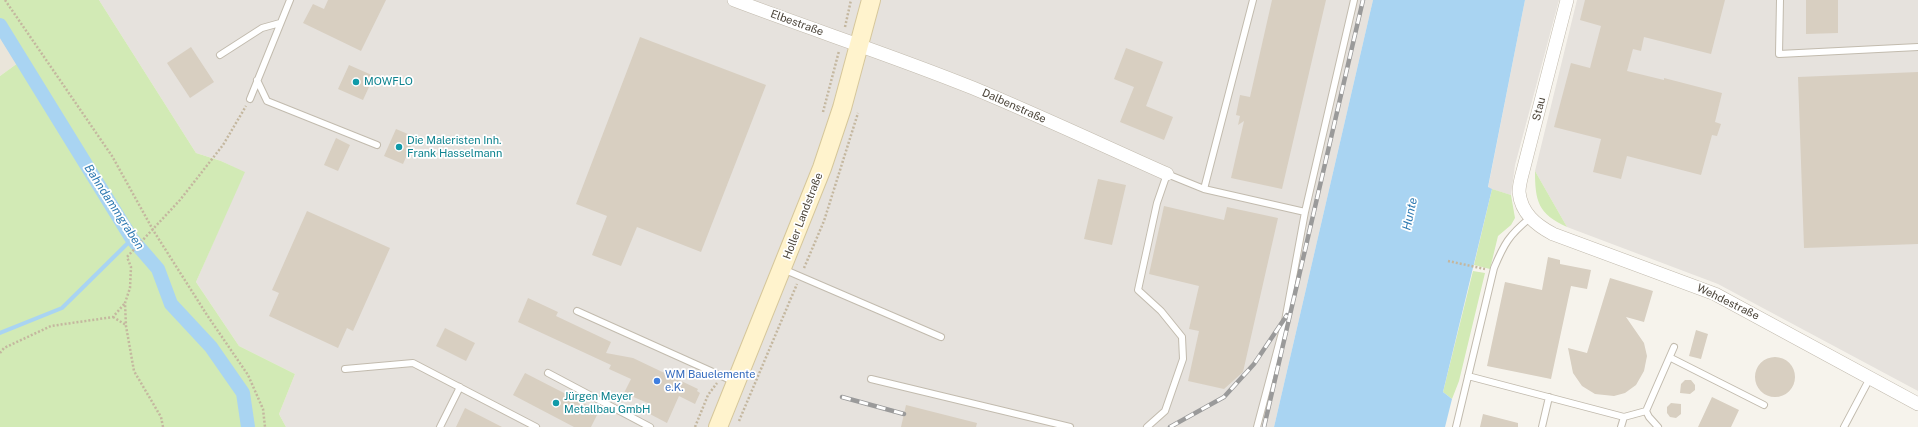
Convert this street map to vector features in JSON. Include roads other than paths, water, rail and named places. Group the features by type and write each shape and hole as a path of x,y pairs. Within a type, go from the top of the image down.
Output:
{"main road":[{"name":"Holler Landstraße","path":"718,427 729,379 782,269 822,168 842,108 871,0"}],"street":[{"name":"Elbestraße","path":"734,0 859,46"},
{"name":"Stau","path":"1530,218 1519,192 1524,167 1567,0"},
{"name":"Dalbenstraße","path":"859,46 894,57 974,88 1167,174"},
{"name":"Wehdestraße","path":"1530,218 1538,226 1553,234 1715,294 1918,404"}],"lane":[{"path":"250,99 290,0"},
{"path":"1204,189 1253,0"},
{"path":"1257,427 1285,321 1305,212 1354,0"},
{"path":"1780,0 1779,54 1918,46"},
{"path":"220,55 262,28 280,23"},
{"path":"257,80 267,101 377,146"},
{"path":"1147,427 1165,411 1183,359 1182,337 1162,311 1138,290 1158,203 1167,174 1204,189 1305,212"},
{"path":"1456,427 1494,268 1503,245 1517,229 1530,218"},
{"path":"782,269 941,337"},
{"path":"577,311 729,379"},
{"path":"1646,411 1671,358 1674,347"},
{"path":"1671,358 1764,405"},
{"path":"345,369 413,363 529,425 536,427"},
{"path":"548,373 650,427"},
{"path":"1468,376 1624,416 1646,411"},
{"path":"1844,427 1870,378"},
{"path":"870,379 1070,427"},
{"path":"440,427 460,387"},
{"path":"1542,427 1549,396"},
{"path":"1646,411 1658,427"},
{"path":"1622,427 1624,416"}],"water":[{"name":"Hunte","path":"1373,0 1525,0 1488,187 1492,189 1443,392 1452,399 1445,427 1274,427"}],"waterway":[{"name":"Bahndammgraben","path":"0,25 132,239 158,269 171,304 211,347 243,393 248,427"},
{"path":"0,333 62,308 132,239"}],"railway":[{"path":"1264,427 1363,0"},
{"path":"1170,427 1224,397 1254,364 1287,315"},
{"path":"842,397 904,414"}],"place":[{"name":"MOWFLO","path":"356,82"},
{"name":"Die Maleristen Inh. Frank Hasselmann","path":"399,147"},
{"name":"WM Bauelemente e.K.","path":"657,381"},
{"name":"Jürgen Meyer Metallbau GmbH","path":"556,403"}]}
